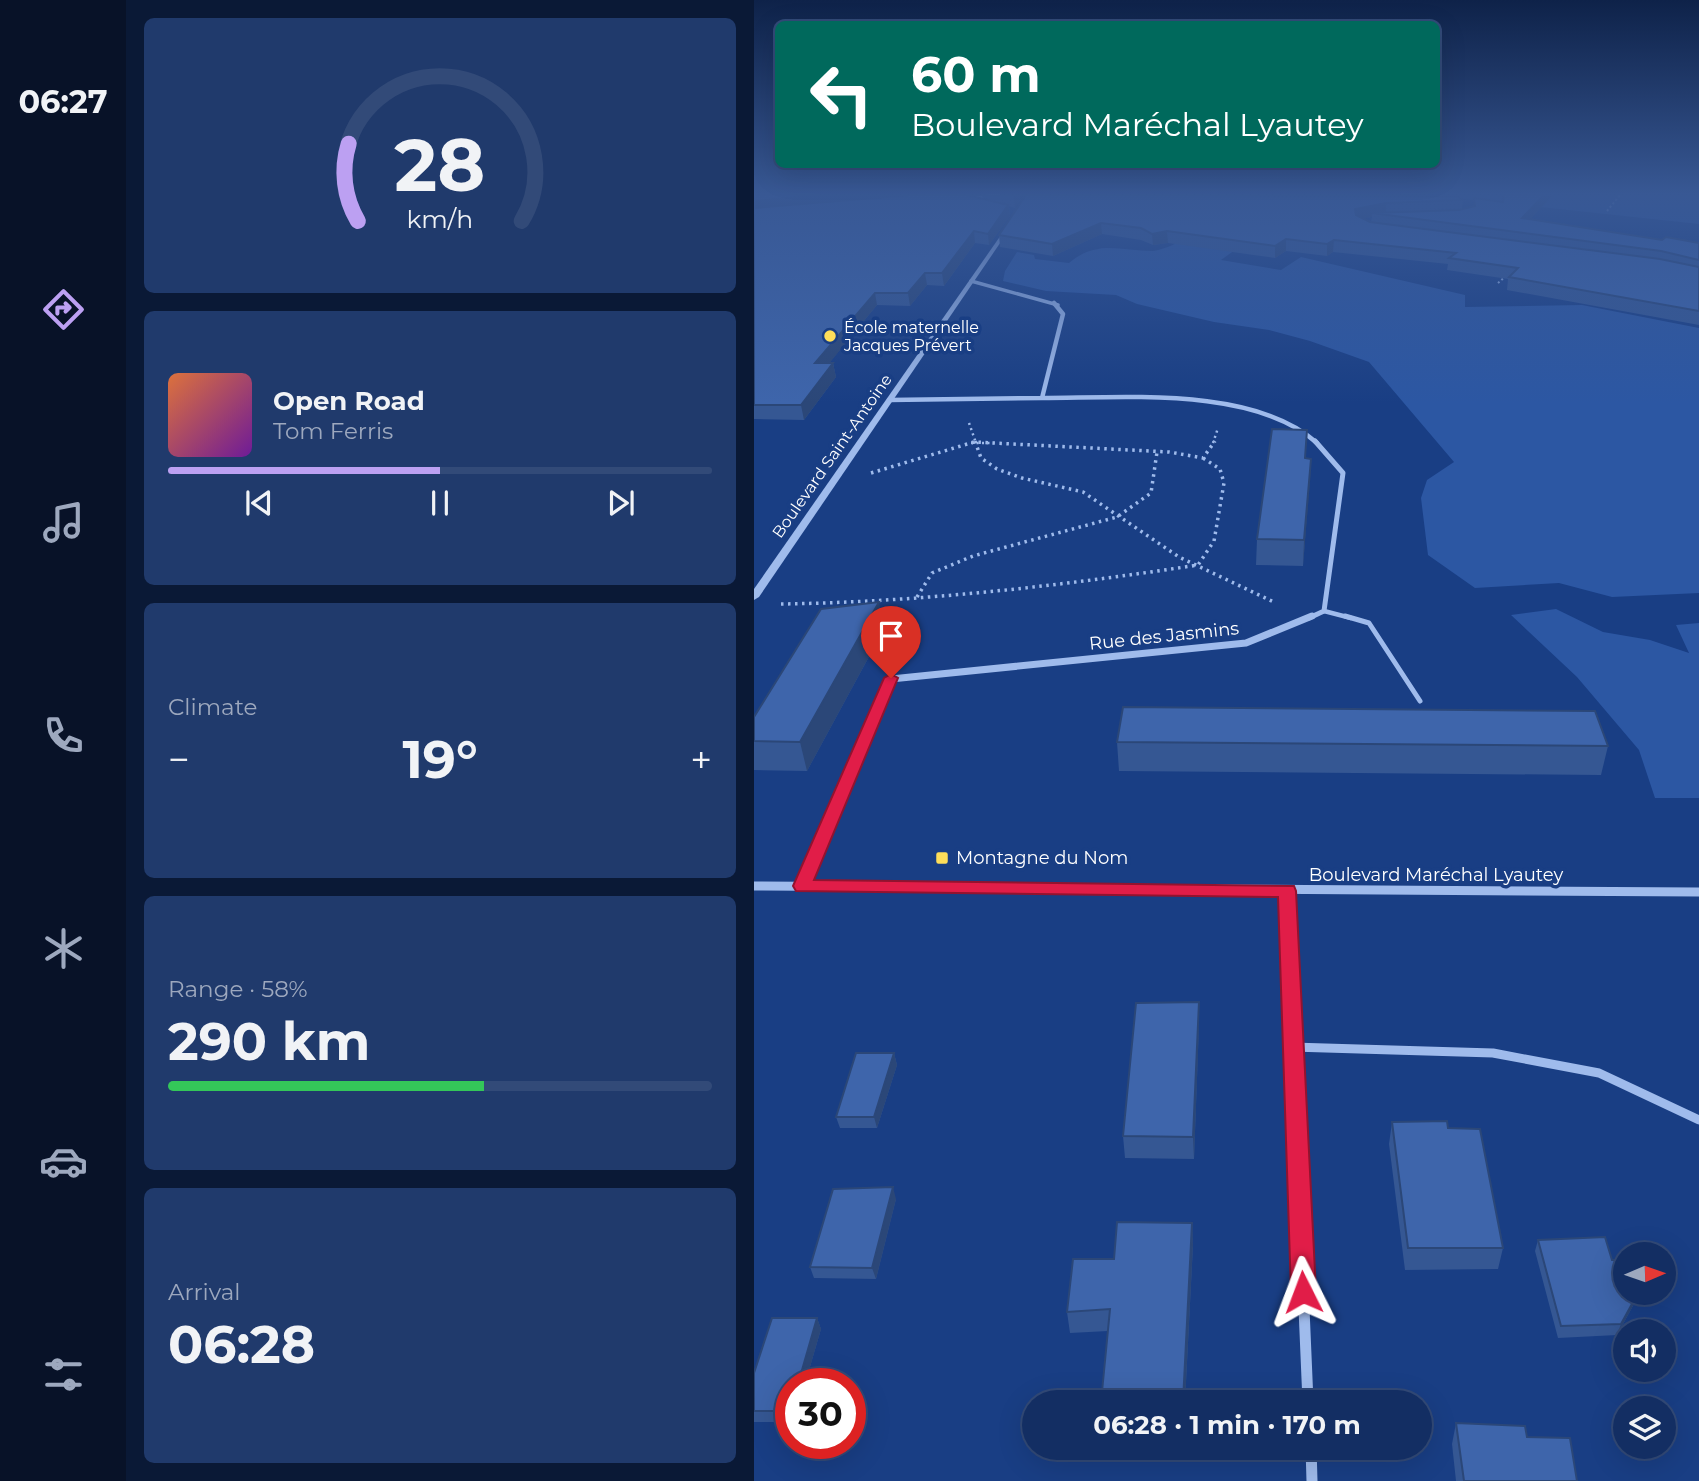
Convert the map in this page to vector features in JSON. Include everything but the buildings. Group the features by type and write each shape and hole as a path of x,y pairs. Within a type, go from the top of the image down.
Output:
{"street":[{"name":"Boulevard Saint-Antoine","path":"754,597 983,264"},
{"path":"971,281 1057,304 1063,314 1042,398"},
{"path":"889,400 1042,398 1166,401 1240,408 1292,425 1324,448 1343,473 1324,611"},
{"name":"Rue des Jasmins","path":"802,886 891,678 1246,643 1324,611"},
{"name":"Boulevard Maréchal Lyautey","path":"754,886 1699,892"},
{"path":"1287,891 1307,1390"},
{"path":"1292,1046 1493,1053 1599,1073 1699,1120"},
{"path":"1311,1460 1312,1481"}],"lane":[{"path":"1324,611 1369,623 1420,701"}],"path":[{"path":"1498,283 1507,275"},
{"path":"973,399 968,419 974,442 981,458 997,469 1022,478 1083,492 1179,557 1279,605 1324,611"},
{"path":"1203,458 1217,438 1220,406"},
{"path":"780,604 857,604 1105,579 1198,565 1214,541 1224,483 1220,469 1203,458 1157,452 974,442 881,469 826,492"},
{"path":"917,598 932,573 973,556 1117,517 1151,493 1157,452"}],"shaded area":[{"path":"1009,264 1246,264 1281,270 1290,264 1332,264 1465,295 1465,307 1582,305 1699,328 1699,593 1612,597 1559,583 1475,588 1428,555 1421,498 1427,480 1454,462 1369,362 1269,330 1214,322 1137,304 1116,295 1046,291 1003,281"},
{"path":"1556,609 1603,632 1650,640 1689,653 1676,625 1699,623 1699,798 1655,798 1639,750 1577,677 1511,615"}],"place":[{"name":"École maternelle Jacques Prévert","path":"830,336"},
{"name":"Montagne du Nom","path":"942,858"}],"route":[{"path":"891,678 802,886 1287,891 1303,1292"}]}
